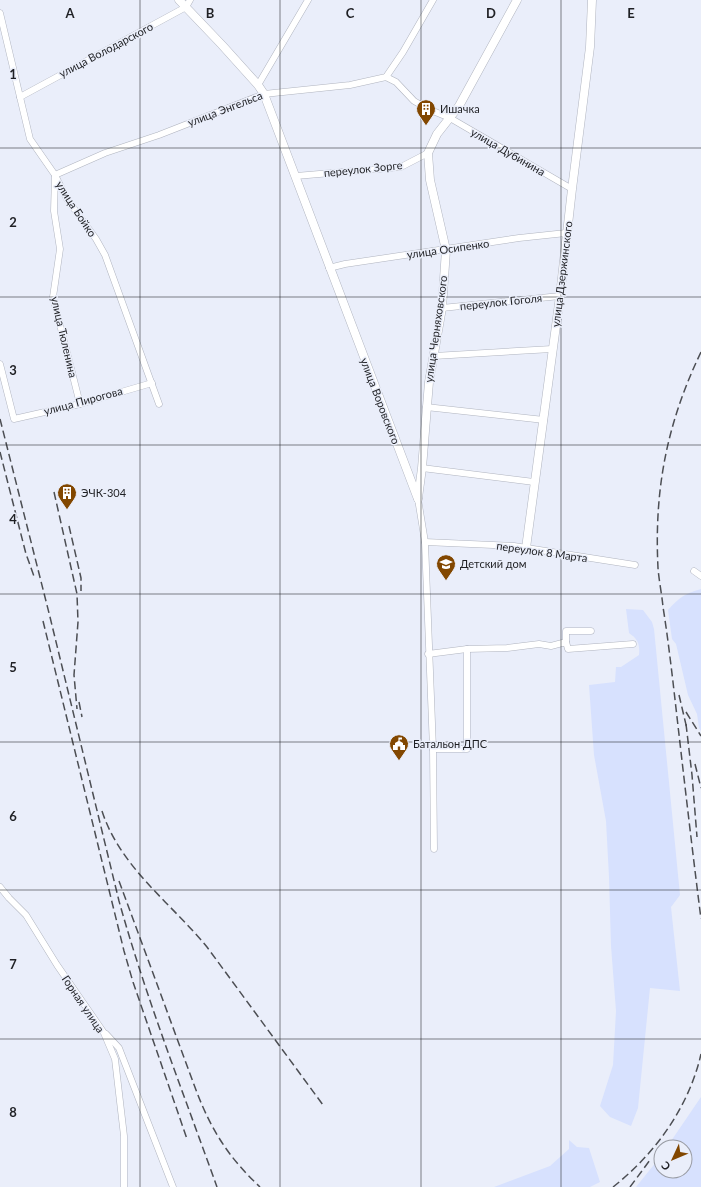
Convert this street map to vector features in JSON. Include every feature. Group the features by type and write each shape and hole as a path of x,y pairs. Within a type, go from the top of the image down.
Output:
{"street":[{"name":"улица Воровского","path":"179,0 188,3 264,94 418,499 424,542 432,749 434,849"},
{"path":"258,85 308,0"},
{"path":"386,77 403,52 433,0"},
{"name":"улица Черняховского","path":"418,499 422,468 426,407 442,308 446,250 430,180 428,153 437,134 459,106 517,0"},
{"name":"улица Дзержинского","path":"526,548 560,296 566,233 590,48 592,0"},
{"name":"улица Володарского","path":"20,97 188,3"},
{"name":"улица Бойко","path":"0,13 30,139 55,175 68,199 96,239 105,255 159,404"},
{"name":"улица Энгельса","path":"55,175 105,153 159,135 264,94 350,85 386,77"},
{"name":"улица Дубинина","path":"386,77 396,82 414,101 428,110 450,118 572,189"},
{"name":"переулок Зорге","path":"296,176 401,167 428,153"},
{"name":"улица Тюленина","path":"55,175 54,211 60,249 53,297 80,404"},
{"name":"улица Осипенко","path":"329,268 345,264 518,238 566,233"},
{"name":"переулок Гоголя","path":"442,308 560,296"},
{"path":"434,356 552,349"},
{"name":"улица Пирогова","path":"0,364 14,419 80,404 152,383"},
{"path":"426,407 544,420"},
{"path":"422,468 534,482"},
{"name":"переулок 8 Марта","path":"424,542 526,548 635,565"},
{"path":"694,571 701,576"},
{"path":"591,631 566,631 566,642 568,649 633,644"},
{"path":"428,654 467,649 507,648 539,644 551,646 566,642"},
{"path":"432,749 467,749 467,649"},
{"name":"Горная улица","path":"0,888 26,915 57,965 104,1032 114,1059 124,1136 124,1187"},
{"path":"104,1032 119,1048 173,1187"}],"shaded area":[{"path":"701,589 701,731 699,728 697,714 688,695 676,644 672,639 668,610 683,596"},
{"path":"626,609 643,610 652,622 654,629 680,895 671,907 680,991 650,988 638,1108 631,1126 610,1117 600,1106 613,1065 616,1011 611,946 606,821 594,755 589,685 615,682 616,667 621,667 639,655 638,642 629,633"},
{"path":"701,1097 701,1187 636,1187 653,1166 653,1179 693,1179 693,1139 672,1139"},
{"path":"569,1140 577,1147 589,1148 600,1182 590,1187 494,1187 550,1166 569,1149"}],"railway":[{"path":"701,352 689,378 671,431 661,484 657,539 658,573 671,663 701,919"},
{"path":"0,419 119,901 153,1009 217,1187"},
{"path":"0,452 26,554 35,579"},
{"path":"54,492 77,594 78,622 74,675 77,709"},
{"path":"69,526 81,578 81,591"},
{"path":"43,621 124,951 133,982 187,1139"},
{"path":"679,695 687,729"},
{"path":"79,702 82,717"},
{"path":"686,712 701,736"},
{"path":"686,724 697,837"},
{"path":"695,764 701,788"},
{"path":"102,811 110,831 121,850 148,884 207,947 323,1105"},
{"path":"119,881 196,1090 208,1118 230,1154 260,1187"},
{"path":"613,1187 643,1160 668,1128 679,1111 688,1092 701,1054"},
{"path":"630,1187 650,1160"}],"place":[{"name":"Ишачка","path":"426,126"},
{"name":"ЭЧК-304","path":"67,510"},
{"name":"Детский дом","path":"446,581"},
{"name":"Батальон ДПС","path":"399,761"}]}
